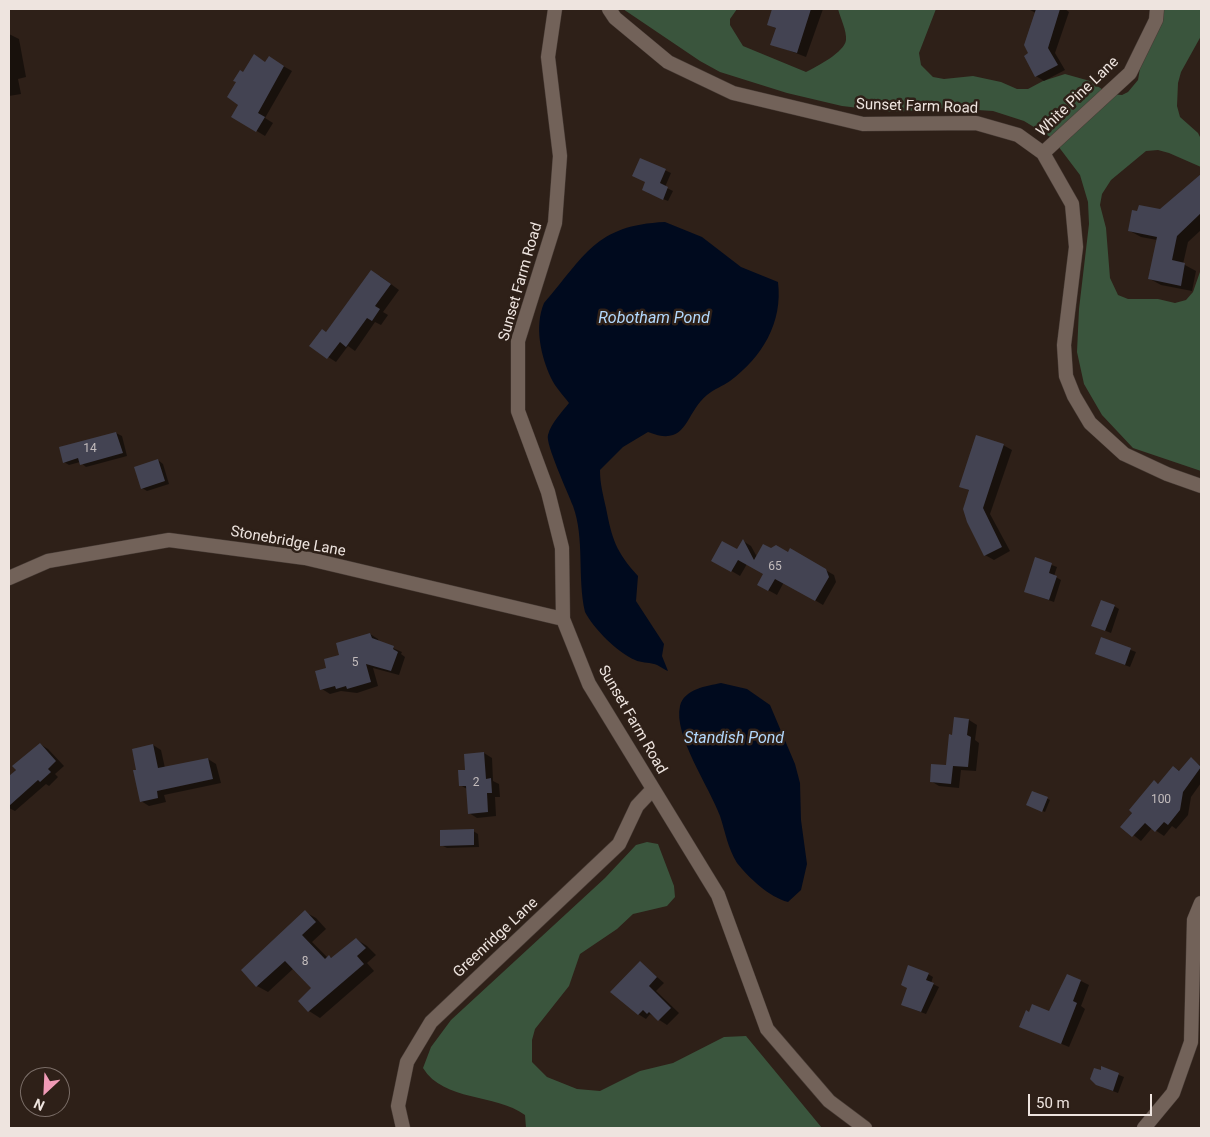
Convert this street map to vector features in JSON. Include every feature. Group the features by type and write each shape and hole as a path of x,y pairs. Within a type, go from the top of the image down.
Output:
{"street":[{"name":"Sunset Farm Road","path":"555,9 548,57 560,156 555,223 518,341 518,411 548,492 562,548 563,619 589,684 718,894 767,1029 829,1101 865,1128"},
{"name":"Sunset Farm Road","path":"608,9 615,18 668,62 733,93 863,124 976,123 1018,135 1043,153 1072,204 1076,247 1064,345 1066,376 1074,396 1090,423 1124,454 1168,474 1201,486"},
{"name":"White Pine Lane","path":"1043,153 1130,72 1156,20 1157,9"},
{"name":"Stonebridge Lane","path":"9,578 48,561 169,540 305,558 563,619"},
{"name":"Greenridge Lane","path":"403,1128 398,1106 407,1062 431,1022 619,844 637,806 653,789"},
{"path":"1144,1128 1173,1093 1192,1042 1194,920 1201,903"}],"green space":[{"path":"623,9 737,9 730,19 730,25 743,46 806,72 829,59 844,45 846,40 845,32 838,9 936,9 919,53 921,65 933,77 944,79 973,76 1001,82 1017,89 1028,89 1043,81 1065,74 1090,81 1109,94 1122,95 1128,92 1138,80 1143,51 1159,9 1201,9 1201,36 1181,72 1178,83 1177,106 1180,117 1198,133 1201,139 1201,167 1169,153 1158,150 1146,151 1111,180 1102,194 1100,205 1106,228 1110,278 1118,295 1128,299 1158,299 1175,303 1186,300 1193,292 1201,269 1201,471 1133,448 1102,415 1084,384 1077,352 1079,309 1089,224 1088,202 1080,175 1052,138 1024,121 993,111 947,108 894,112 842,106 787,93 720,72 700,61"},
{"path":"647,842 658,844 674,886 675,897 667,906 633,914 617,929 580,954 569,986 535,1029 532,1040 532,1062 547,1077 577,1089 600,1091 640,1071 673,1063 724,1037 746,1036 822,1128 526,1128 525,1115 513,1108 444,1087 432,1079 423,1068 431,1047 451,1020 605,878 636,845"}],"water":[{"name":"Robotham Pond","path":"665,222 702,237 741,267 778,282 779,297 777,311 768,338 761,350 741,372 707,395 684,427 678,432 671,436 661,436 648,432 623,447 600,470 602,489 613,537 625,560 638,576 636,601 664,644 662,656 668,671 656,665 628,657 600,632 585,612 581,585 577,519 553,458 548,440 552,426 569,403 555,385 547,369 539,331 539,322 544,303 594,246 622,229 641,224"},
{"name":"Standish Pond","path":"721,683 747,689 770,705 795,764 800,783 801,820 807,864 801,890 788,902 774,896 760,886 737,863 729,846 715,804 687,746 682,731 679,718 682,700 697,689"}],"building":[{"path":"772,9 811,9 797,53 770,45 776,28 767,25"},
{"path":"1036,9 1060,9 1048,48 1058,65 1035,77 1024,56 1028,53 1024,45"},
{"path":"254,54 265,62 269,56 284,66 258,113 265,117 256,132 231,117 238,105 227,97 236,82 233,81 240,70 243,72"},
{"path":"640,158 666,169 660,183 668,187 663,200 642,190 645,182 632,176"},
{"path":"1201,174 1201,213 1177,236 1172,260 1185,263 1181,286 1148,279 1157,237 1128,231 1132,210 1137,211 1139,205 1160,209"},
{"path":"371,270 391,284 375,306 380,309 372,321 367,318 346,347 340,342 327,359 309,346 322,329 326,332"},
{"path":"116,432 123,453 80,465 78,458 63,463 59,447"},
{"path":"976,435 1004,444 983,508 1002,547 984,556 967,522 963,509 969,490 959,487"},
{"path":"158,459 165,481 141,489 134,467"},
{"path":"743,539 754,560 763,544 771,548 776,545 788,552 790,548 826,569 829,577 815,601 775,579 768,591 757,585 763,574 738,560 731,572 711,561 722,541 737,549"},
{"path":"1035,557 1052,563 1049,573 1057,576 1049,600 1024,592"},
{"path":"1101,600 1115,605 1105,631 1091,626"},
{"path":"370,633 372,638 394,646 393,649 398,652 391,671 366,664 371,682 347,689 346,686 336,689 335,686 320,690 315,671 326,668 324,659 339,655 336,643"},
{"path":"1101,637 1131,648 1125,665 1095,654"},
{"path":"954,717 969,719 967,735 971,737 968,767 953,766 951,784 930,782 931,764 946,765 949,734 952,735"},
{"path":"40,743 56,761 48,769 51,772 40,782 38,780 9,806 9,776 16,770 12,766"},
{"path":"153,744 158,768 208,758 213,779 157,791 158,798 140,802 133,770 136,770 132,749"},
{"path":"484,752 486,779 491,778 492,793 487,793 488,812 468,814 466,786 459,786 458,770 465,770 464,754"},
{"path":"1191,757 1201,767 1183,792 1180,810 1168,825 1164,822 1155,832 1145,823 1132,837 1120,827 1132,813 1129,810 1154,780 1158,784 1173,766 1179,771"},
{"path":"1032,791 1048,797 1042,812 1026,805"},
{"path":"474,829 474,845 440,846 440,830"},
{"path":"305,910 316,922 302,935 325,959 329,955 331,958 356,938 366,948 357,956 364,964 308,1012 298,1001 311,988 285,961 256,987 241,970"},
{"path":"640,961 657,977 649,986 671,1008 658,1021 649,1012 647,1014 643,1010 638,1015 610,992"},
{"path":"908,965 929,973 926,980 934,983 921,1012 901,1005 907,988 901,985"},
{"path":"1067,974 1081,980 1073,1001 1077,1003 1061,1044 1019,1027 1026,1010 1029,1012 1032,1004 1049,1011"},
{"path":"1101,1066 1119,1073 1113,1091 1096,1085 1090,1079 1094,1068 1101,1070"}]}
